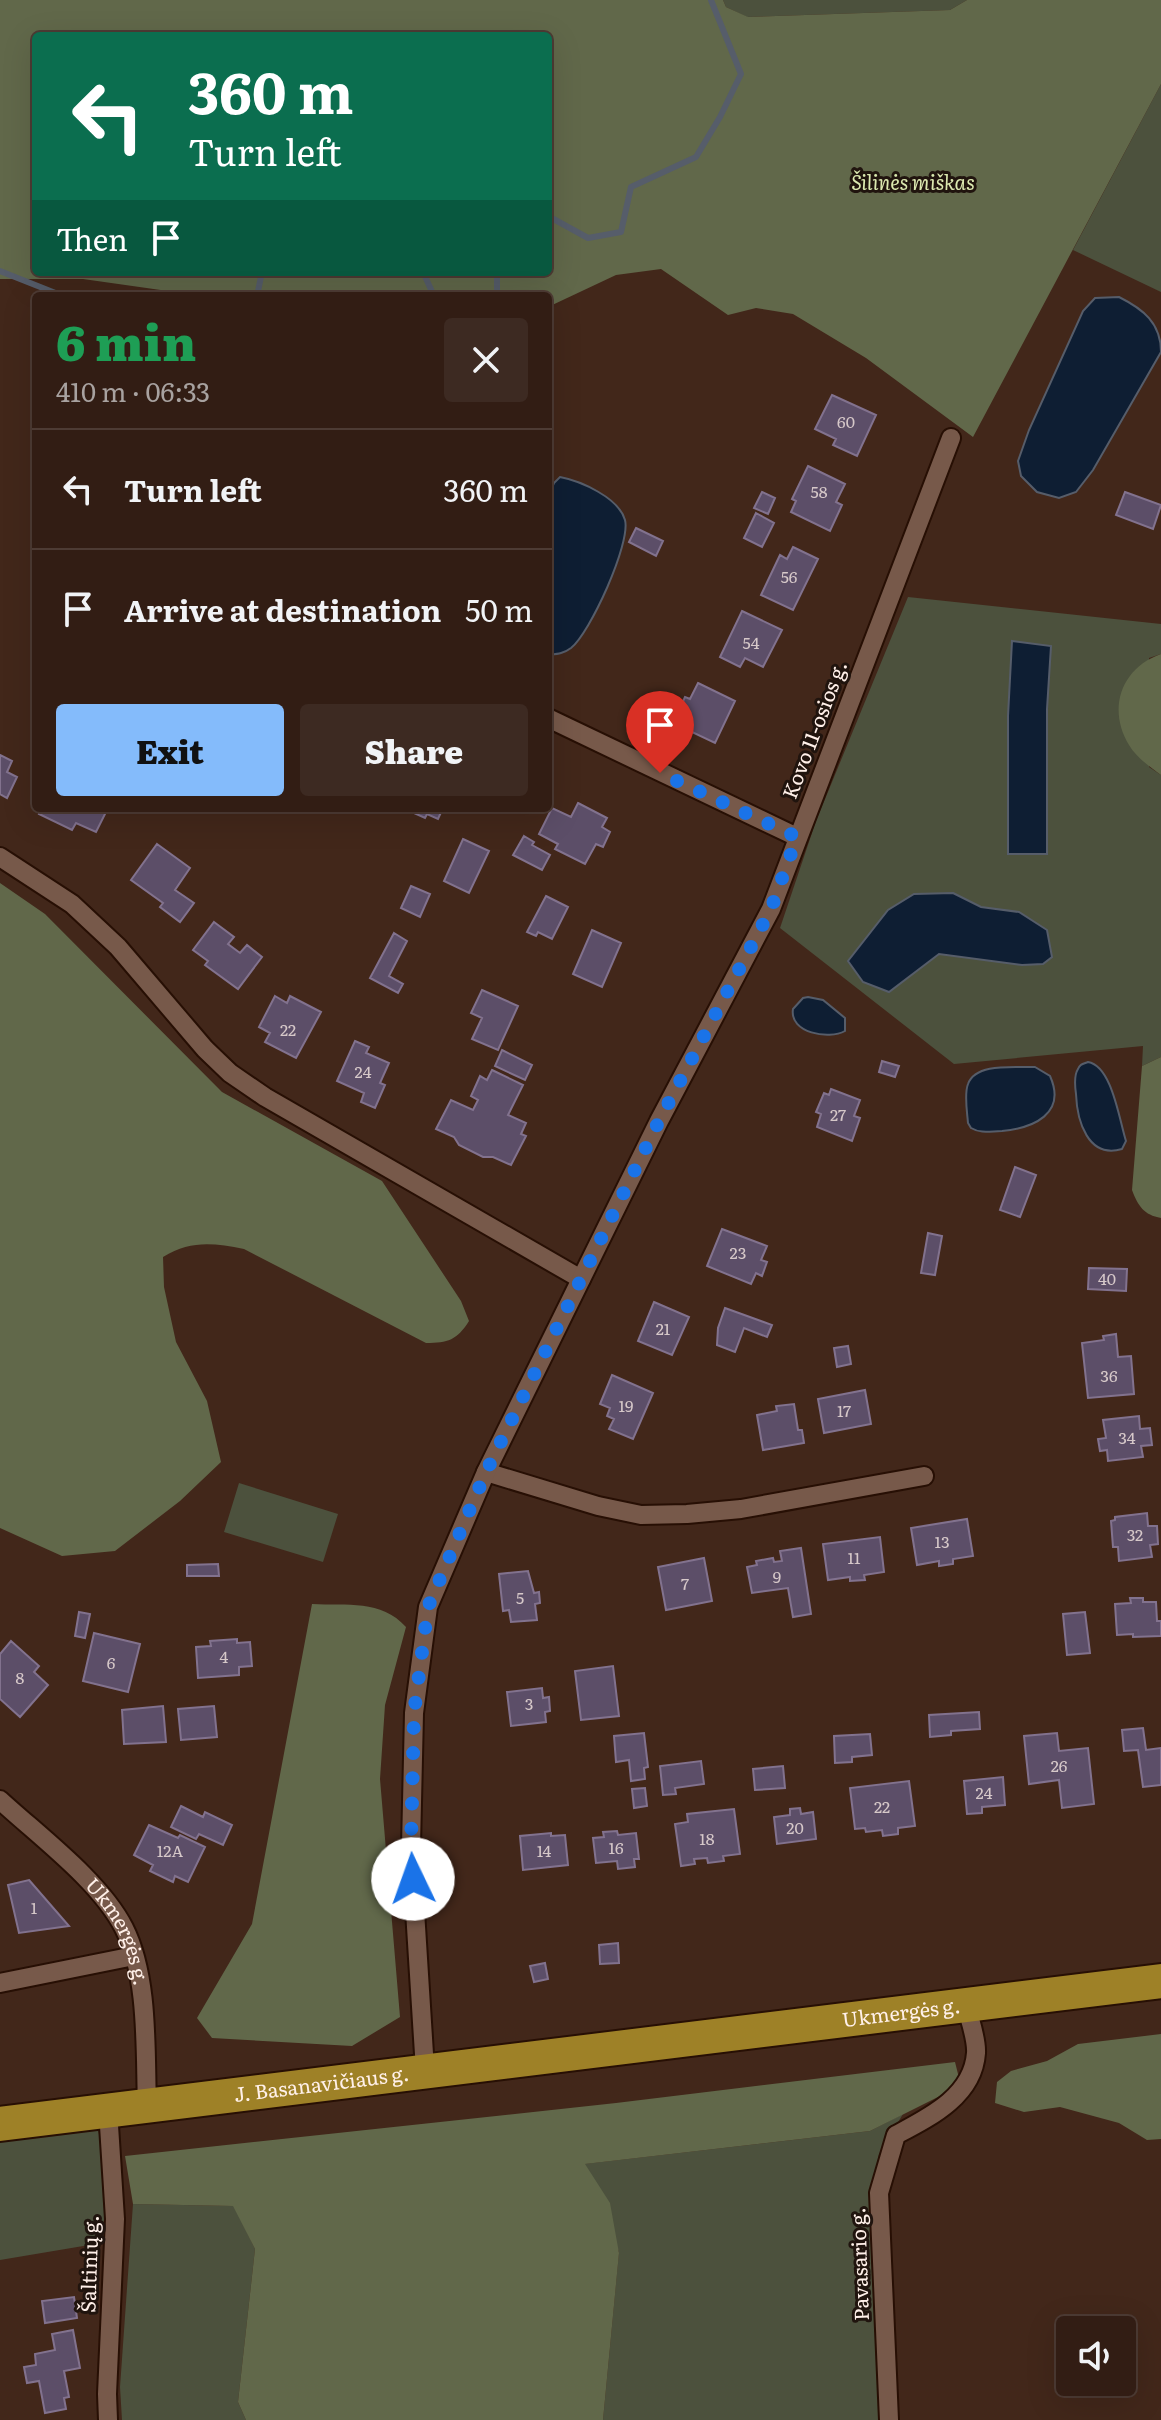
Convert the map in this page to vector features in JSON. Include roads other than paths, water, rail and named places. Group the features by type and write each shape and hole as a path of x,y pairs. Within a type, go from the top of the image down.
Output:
{"highway":[{"name":"Ukmergės g.","path":"642,2044 1161,1981"},
{"name":"J. Basanavičiaus g.","path":"0,2124 642,2044"}],"street":[{"name":"Kovo 11-osios g.","path":"425,2070 411,1847 414,1713 428,1607 486,1472 659,1121 771,909 951,438"},
{"path":"552,720 797,837"},
{"path":"0,857 72,904 118,947 205,1049 230,1073 265,1097 581,1279"},
{"path":"486,1472 598,1506 641,1515 741,1509 924,1476"},
{"name":"Ukmergės g.","path":"0,1800 87,1881 110,1906 125,1930 141,1992 147,2105"},
{"path":"0,1983 134,1956"},
{"name":"Pavasario g.","path":"889,2420 879,2193 896,2135 934,2115 966,2086 976,2053 966,2004"},
{"name":"Šaltinių g.","path":"108,2110 115,2207 108,2420"}],"water":[{"path":"1119,297 1149,318 1158,333 1161,352 1093,470 1076,492 1059,498 1037,492 1021,476 1018,461 1029,430 1083,311 1095,298"},
{"path":"560,477 578,482 607,498 621,512 625,531 616,567 588,625 571,648 552,654 552,488"},
{"path":"1012,641 1051,646 1047,709 1047,854 1008,854 1008,716"},
{"path":"953,893 981,907 1019,912 1047,930 1052,957 1043,964 1022,965 939,954 889,992 863,982 848,961 888,910 914,894"},
{"path":"808,997 823,1000 845,1018 845,1031 820,1034 797,1024 793,1009"},
{"path":"1088,1062 1103,1073 1109,1083 1126,1141 1122,1149 1110,1151 1101,1148 1093,1143 1082,1126 1075,1078 1080,1066"},
{"path":"1035,1067 1050,1076 1054,1089 1054,1100 1044,1117 1025,1126 1002,1131 986,1132 971,1128 966,1098 972,1077 988,1069"}],"waterway":[{"path":"552,218 588,238 621,232 631,187 696,157 741,74 711,0"},
{"path":"0,271 53,292"},
{"path":"258,292 261,276"},
{"path":"425,276 432,292"},
{"path":"497,276 497,292"}],"park label":[{"name":"Šilinės miškas","path":"913,183"}]}
